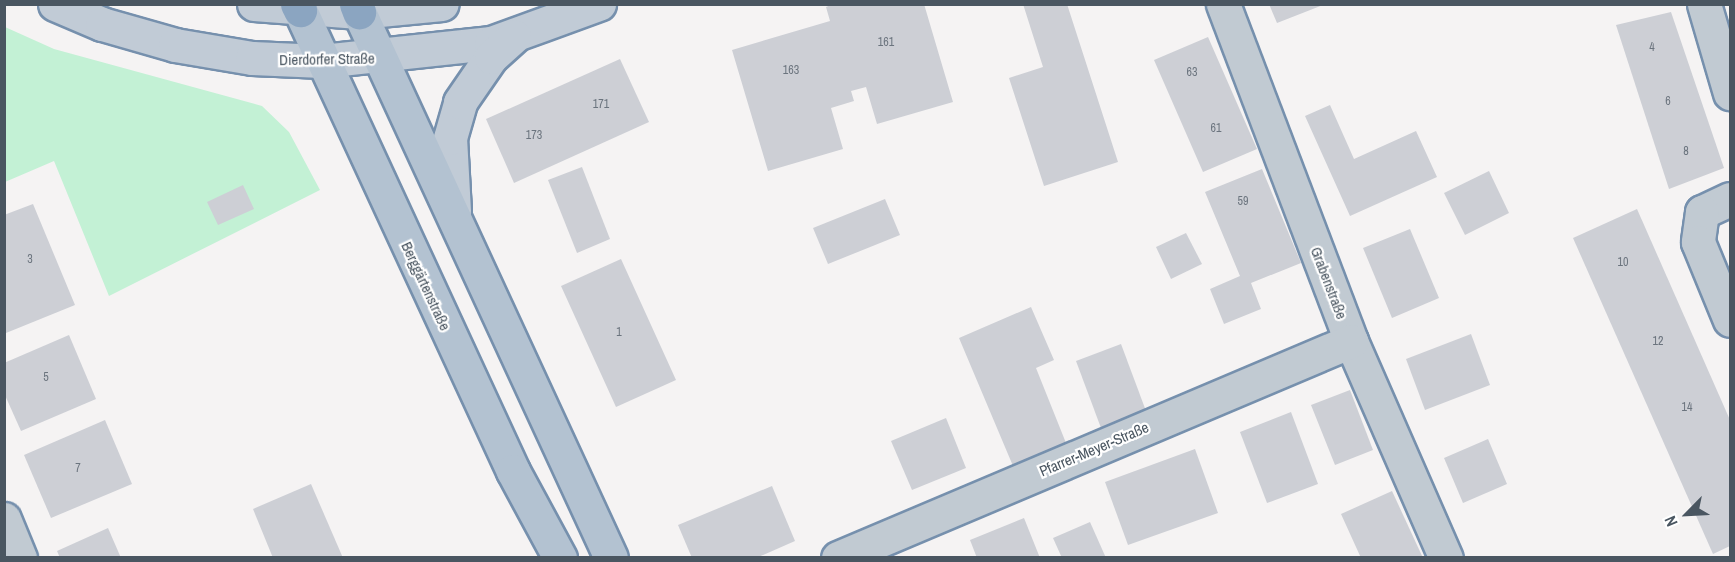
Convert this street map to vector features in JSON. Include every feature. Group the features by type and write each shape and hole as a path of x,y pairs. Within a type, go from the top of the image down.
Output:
{"main road":[{"name":"Berggärtenstraße","path":"298,7 508,461 560,558"},
{"path":"358,8 610,558"}],"street":[{"name":"Dierdorfer Straße","path":"55,4 102,24 175,45 252,58 322,61 380,58 514,36 600,4"},
{"path":"254,4 358,8 442,4"},
{"name":"Grabenstraße","path":"1223,4 1351,341 1446,558"},
{"path":"1704,4 1714,50 1731,93"},
{"path":"456,222 450,147 460,102 491,57 514,36"},
{"path":"1731,199 1702,212 1698,242 1731,320"},
{"name":"Pfarrer-Meyer-Straße","path":"838,558 1351,341"},
{"path":"4,519 20,558"}],"green space":[{"path":"5,27 54,49 262,106 289,132 320,190 109,296 54,161 5,182"}],"building":[{"path":"833,4 924,4 953,102 877,124 866,87 851,91 854,101 831,108 843,149 768,171 732,50 830,21 826,7"},
{"path":"1023,4 1067,4 1118,162 1044,186 1009,78 1043,67"},
{"path":"1269,4 1323,4 1323,5 1277,23"},
{"path":"1671,12 1724,168 1669,189 1616,25"},
{"path":"1208,37 1257,149 1203,172 1154,60"},
{"path":"620,59 649,122 514,183 486,119"},
{"path":"1330,105 1354,159 1416,131 1437,177 1350,216 1305,116"},
{"path":"582,167 610,239 577,253 548,180"},
{"path":"1262,169 1301,263 1251,283 1261,309 1224,324 1210,289 1240,276 1205,192"},
{"path":"1489,171 1509,213 1465,235 1444,193"},
{"path":"243,185 254,209 218,225 207,202"},
{"path":"885,199 900,235 828,264 813,228"},
{"path":"33,204 75,305 6,333 4,215"},
{"path":"1637,209 1730,420 1730,546 1713,554 1573,238"},
{"path":"1410,229 1439,298 1392,318 1363,248"},
{"path":"1186,233 1202,264 1171,279 1156,247"},
{"path":"621,259 676,380 616,407 561,286"},
{"path":"1031,307 1054,360 1036,368 1066,443 1013,466 959,338"},
{"path":"1471,334 1490,385 1425,410 1406,359"},
{"path":"69,335 96,399 21,431 4,393 4,363"},
{"path":"1121,344 1146,411 1101,428 1076,361"},
{"path":"1350,390 1373,450 1335,465 1311,405"},
{"path":"1291,412 1318,484 1267,503 1240,432"},
{"path":"946,418 966,468 912,490 891,441"},
{"path":"105,420 132,484 51,518 24,455"},
{"path":"1488,439 1507,484 1463,503 1444,458"},
{"path":"1195,449 1218,513 1128,545 1105,482"},
{"path":"311,484 343,558 273,558 253,509"},
{"path":"772,486 795,541 756,558 692,558 678,525"},
{"path":"1392,491 1423,558 1361,558 1341,514"},
{"path":"1024,518 1040,558 977,558 970,540"},
{"path":"1090,522 1106,558 1062,558 1053,538"},
{"path":"108,528 121,558 60,558 57,551"}]}
